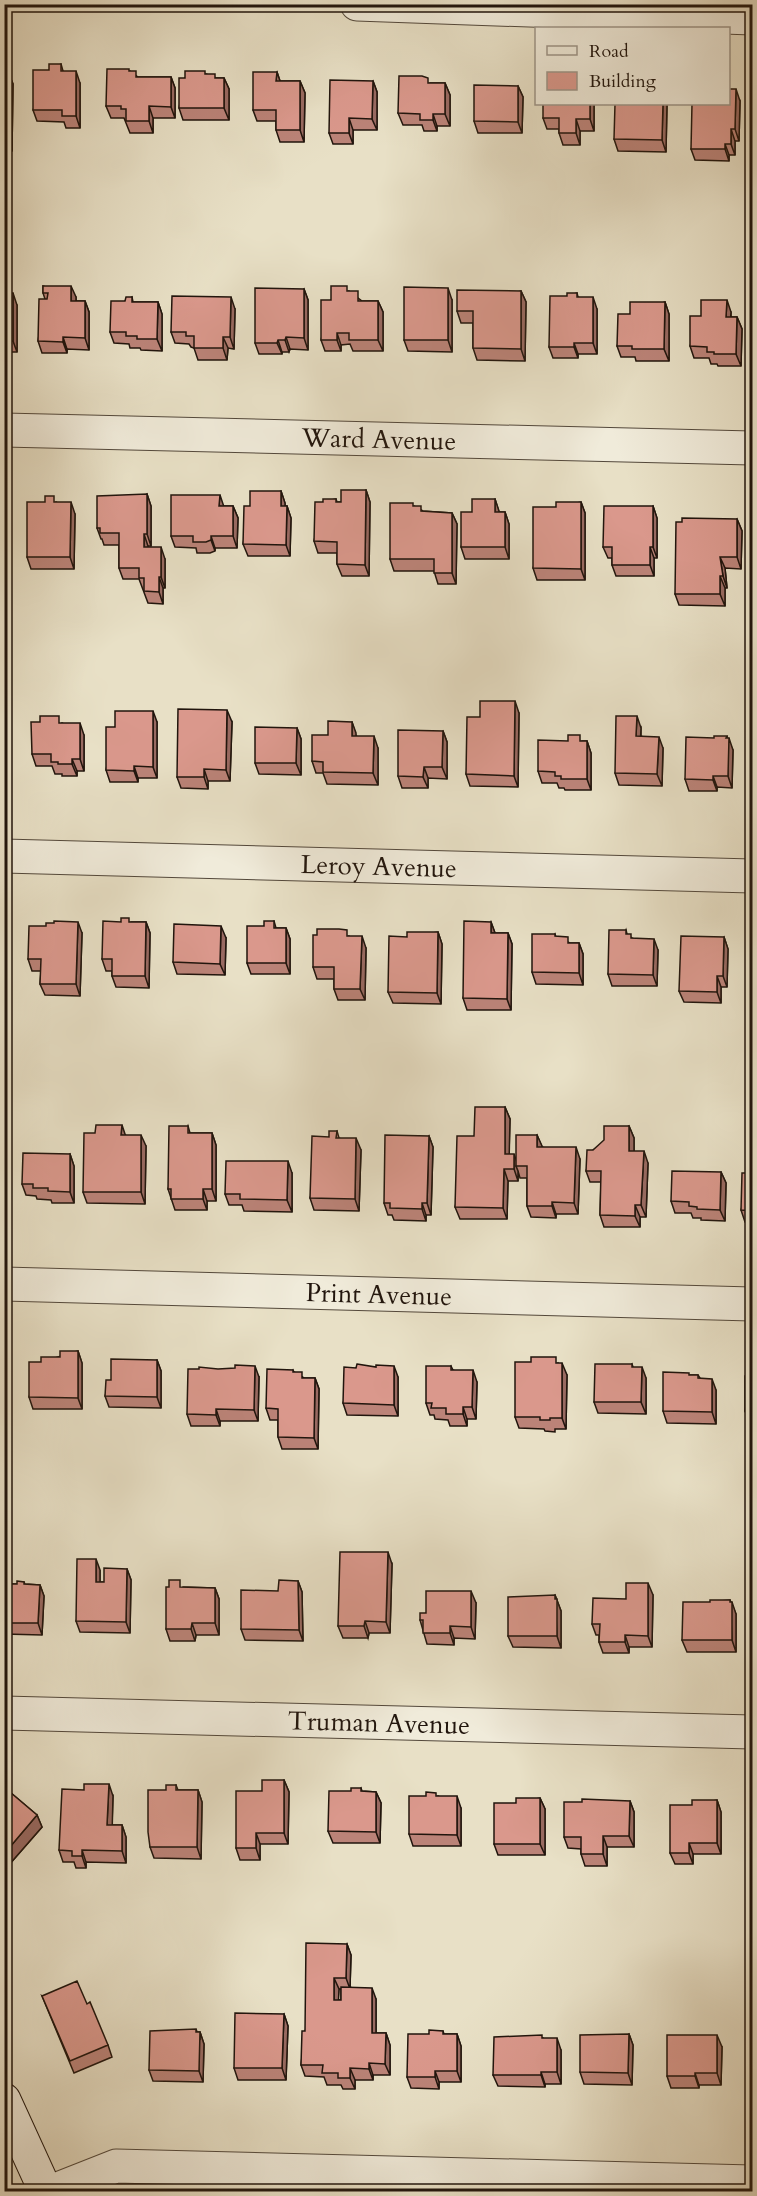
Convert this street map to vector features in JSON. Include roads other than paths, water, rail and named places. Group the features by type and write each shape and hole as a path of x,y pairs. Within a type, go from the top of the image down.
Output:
{"street":[{"path":"357,4 753,18"},
{"name":"Ward Avenue","path":"4,430 753,448"},
{"name":"Leroy Avenue","path":"4,856 753,876"},
{"name":"Print Avenue","path":"4,1284 753,1305"},
{"name":"Truman Avenue","path":"4,1713 753,1732"},
{"path":"4,2100 48,2192 116,2166 753,2182"}]}
